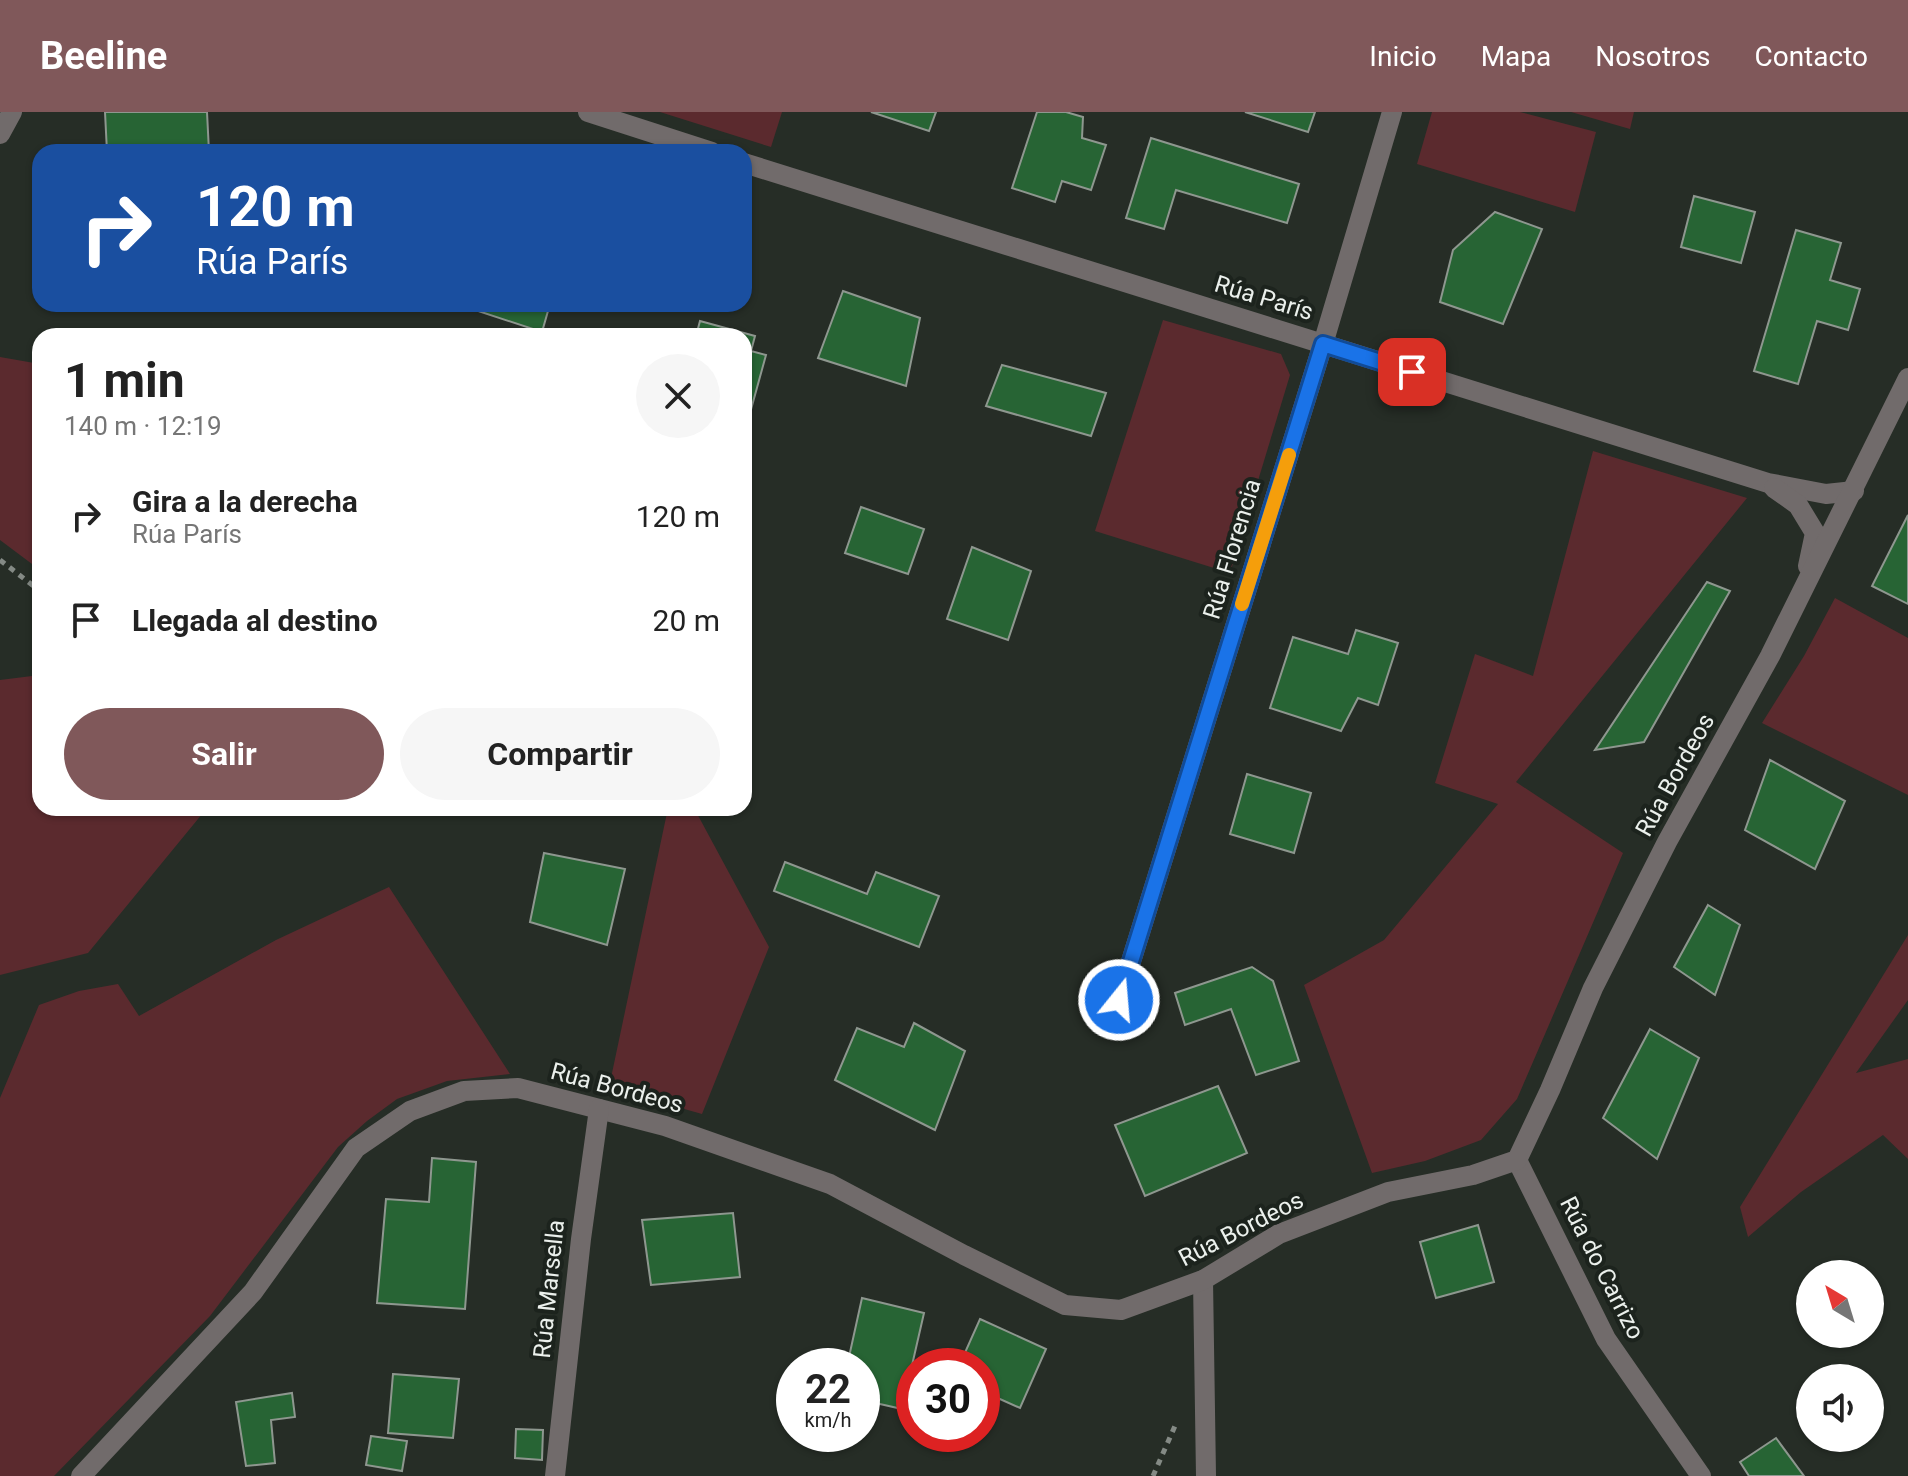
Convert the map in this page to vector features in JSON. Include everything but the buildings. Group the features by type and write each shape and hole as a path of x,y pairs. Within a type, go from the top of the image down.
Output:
{"street":[{"path":"0,134 12,112"},
{"path":"588,112 687,144"},
{"name":"Rúa Florencia","path":"1119,1000 1392,112"},
{"name":"Rúa París","path":"752,166 1768,483 1826,494 1854,491"},
{"name":"Rúa Bordeos","path":"81,1476 253,1292 356,1148 410,1111 464,1091 518,1088 665,1126 830,1184 1065,1305 1121,1310 1203,1280 1279,1234 1388,1192 1473,1175 1517,1160 1593,988 1667,842 1802,593 1908,378"},
{"name":"Rúa París","path":"1768,483 1798,505 1815,533 1802,593"},
{"name":"Rúa Marsella","path":"555,1476 599,1109"},
{"name":"Rúa do Carrizo","path":"1517,1160 1606,1339 1701,1476"},
{"path":"1203,1280 1206,1476"}],"path":[{"path":"0,560 32,585"}],"shaded area":[{"path":"660,112 782,112 771,147"},
{"path":"1432,112 1520,112 1596,132 1575,212 1417,164"},
{"path":"1571,112 1634,112 1630,129"},
{"path":"1163,320 1281,354 1290,375 1230,573 1095,531"},
{"path":"0,357 32,363 32,564 0,540"},
{"path":"1593,451 1747,498 1516,782 1623,853 1517,1099 1481,1140 1425,1161 1372,1173 1304,985 1384,940 1498,804 1435,783 1475,654 1533,676"},
{"path":"1835,598 1908,638 1908,795 1762,723 1804,656"},
{"path":"32,676 32,816 200,816 88,953 0,975 0,680"},
{"path":"666,816 698,816 769,947 702,1114 608,1092"},
{"path":"389,887 510,1074 447,1081 397,1099 367,1121 338,1147 210,1316 54,1476 0,1476 0,1098 39,1005 79,991 118,984 139,1016 276,940"},
{"path":"1908,935 1908,1000 1856,1073 1908,1059 1908,1159 1883,1135 1801,1192 1748,1237 1740,1207"}],"slow traffic":[{"path":"1242,604 1289,455"}],"route":[{"path":"1119,1000 1323,344 1412,372"}]}
